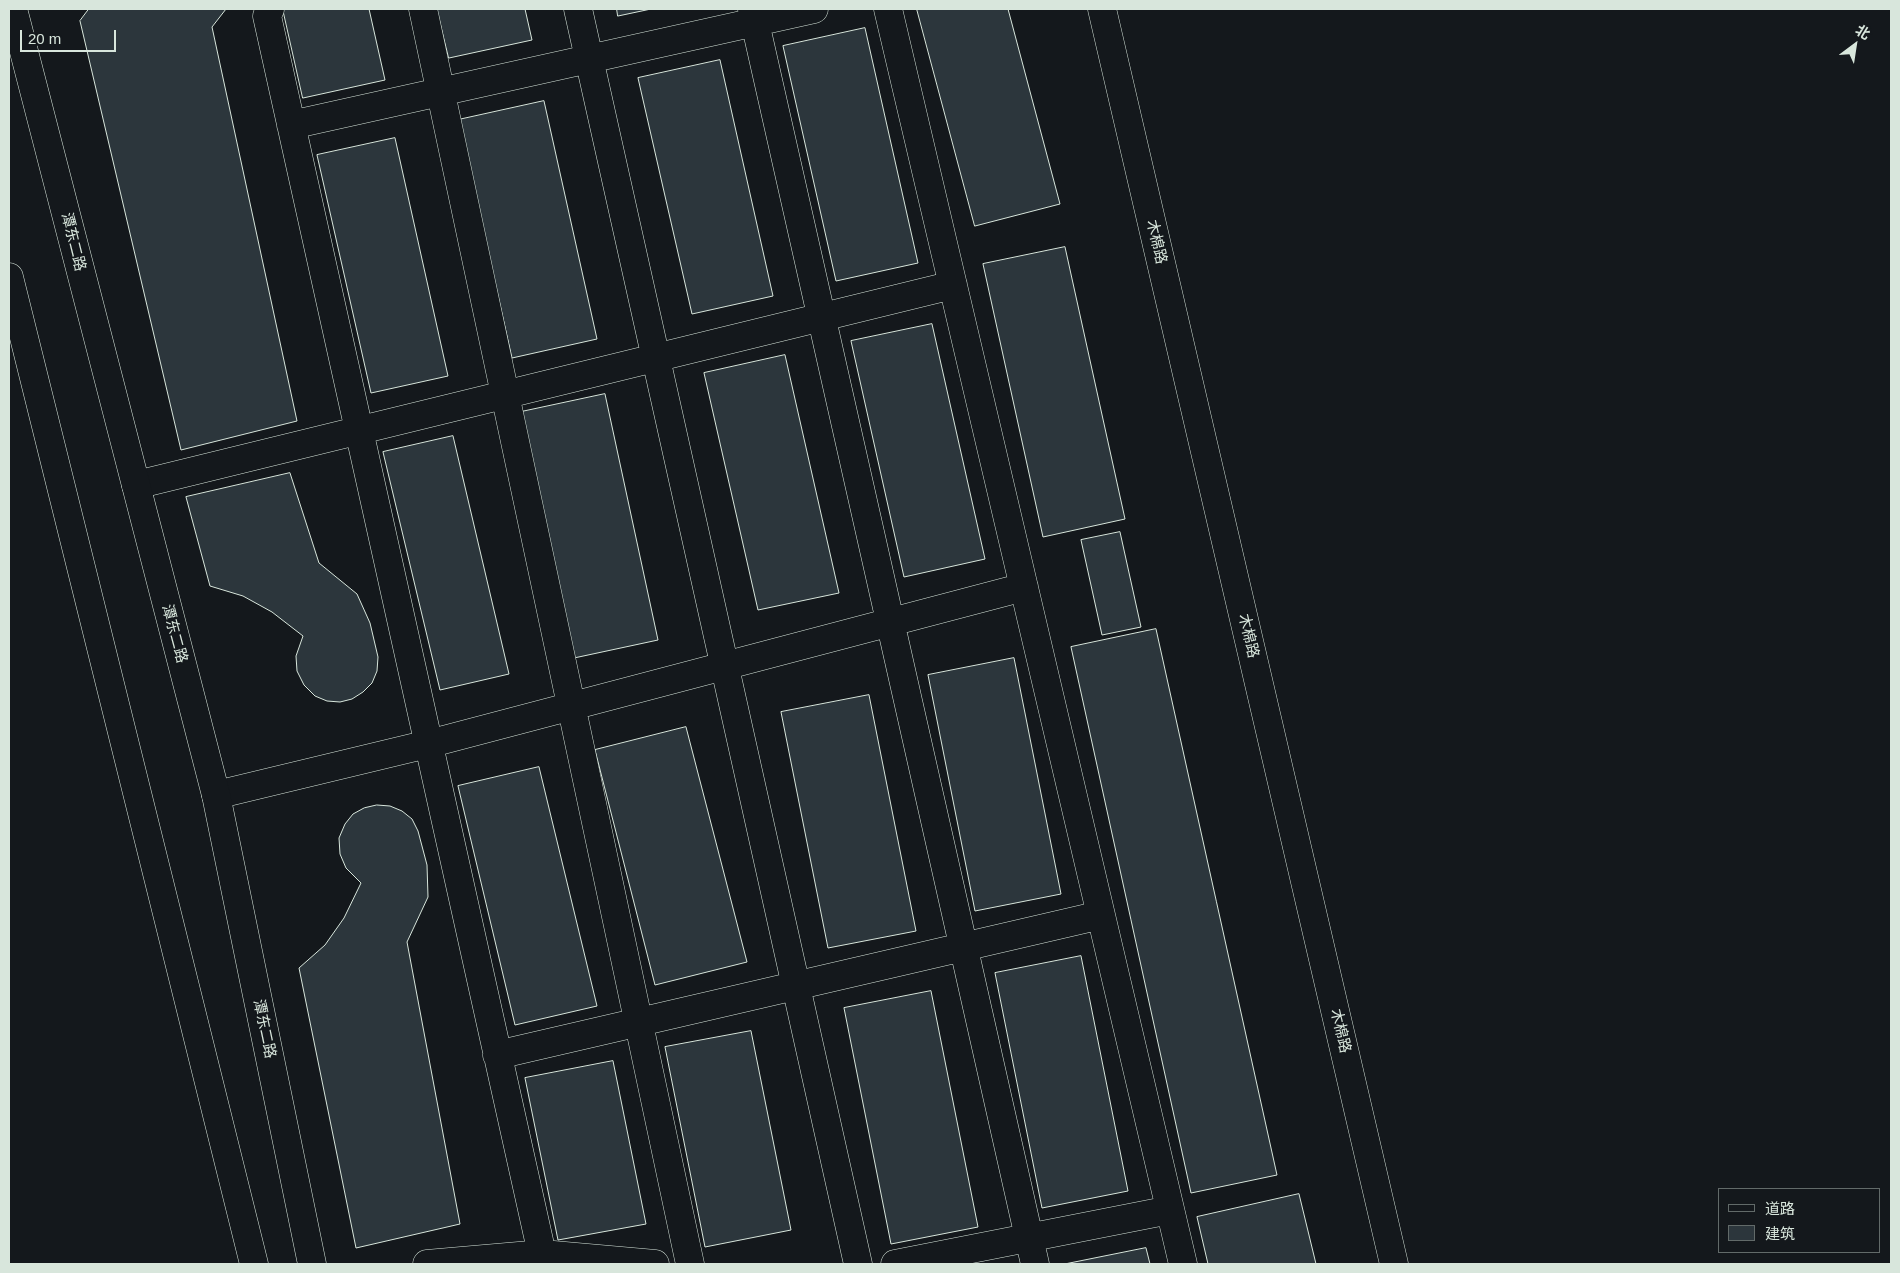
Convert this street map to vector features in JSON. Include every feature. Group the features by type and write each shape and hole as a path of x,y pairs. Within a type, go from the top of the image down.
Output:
{"main road":[{"name":"潭东二路","path":"13,9 216,795 312,1264"},
{"path":"270,9 267,16 542,1254"},
{"path":"424,9 690,1264"},
{"path":"578,9 858,1264"},
{"path":"291,125 589,59 753,15 814,9"},
{"path":"888,9 1183,1264"},
{"name":"木棉路","path":"1102,9 1394,1264"},
{"path":"753,15 1035,1264"},
{"path":"9,277 254,1264"},
{"path":"136,485 952,285"},
{"path":"216,795 428,744 1024,587"},
{"path":"497,1055 1101,915"},
{"path":"895,1264 1170,1210"},
{"path":"427,1264 542,1254 655,1264"}],"building":[{"path":"89,9 226,9 212,27 297,421 181,450 80,21"},
{"path":"283,9 369,9 385,80 303,98"},
{"path":"437,9 525,9 532,40 449,58"},
{"path":"617,9 651,9 618,16"},
{"path":"917,9 1008,9 1060,204 975,226"},
{"path":"865,28 918,263 836,281 783,46"},
{"path":"720,60 773,296 692,314 638,78"},
{"path":"544,101 597,339 512,358 458,120"},
{"path":"395,138 448,376 371,393 317,155"},
{"path":"1065,247 1125,519 1043,537 983,264"},
{"path":"932,324 985,559 904,577 851,341"},
{"path":"785,355 839,593 758,610 704,373"},
{"path":"605,394 658,640 574,658 521,412"},
{"path":"453,436 509,674 440,690 383,452"},
{"path":"290,473 319,563 357,594 370,623 378,657 377,671 372,683 352,699 340,702 327,701 315,696 304,685 297,671 296,656 303,636 272,612 243,596 210,586 186,497"},
{"path":"1120,532 1141,627 1102,635 1081,540"},
{"path":"1156,629 1277,1175 1191,1193 1071,647"},
{"path":"1014,658 1061,894 975,911 928,675"},
{"path":"869,695 916,931 828,948 781,712"},
{"path":"686,727 747,962 655,985 595,750"},
{"path":"539,767 597,1006 515,1025 458,786"},
{"path":"377,805 390,806 402,811 412,819 418,831 427,865 428,897 407,942 460,1224 356,1248 299,968 325,945 344,918 361,883 346,868 340,854 339,838 345,824 353,814 364,808"},
{"path":"1081,956 1128,1191 1042,1208 995,973"},
{"path":"931,991 978,1227 891,1244 844,1008"},
{"path":"751,1031 791,1230 705,1247 665,1047"},
{"path":"613,1061 646,1224 558,1240 525,1078"},
{"path":"1299,1194 1316,1264 1208,1264 1197,1217"},
{"path":"1146,1248 1150,1264 1065,1264"}]}
